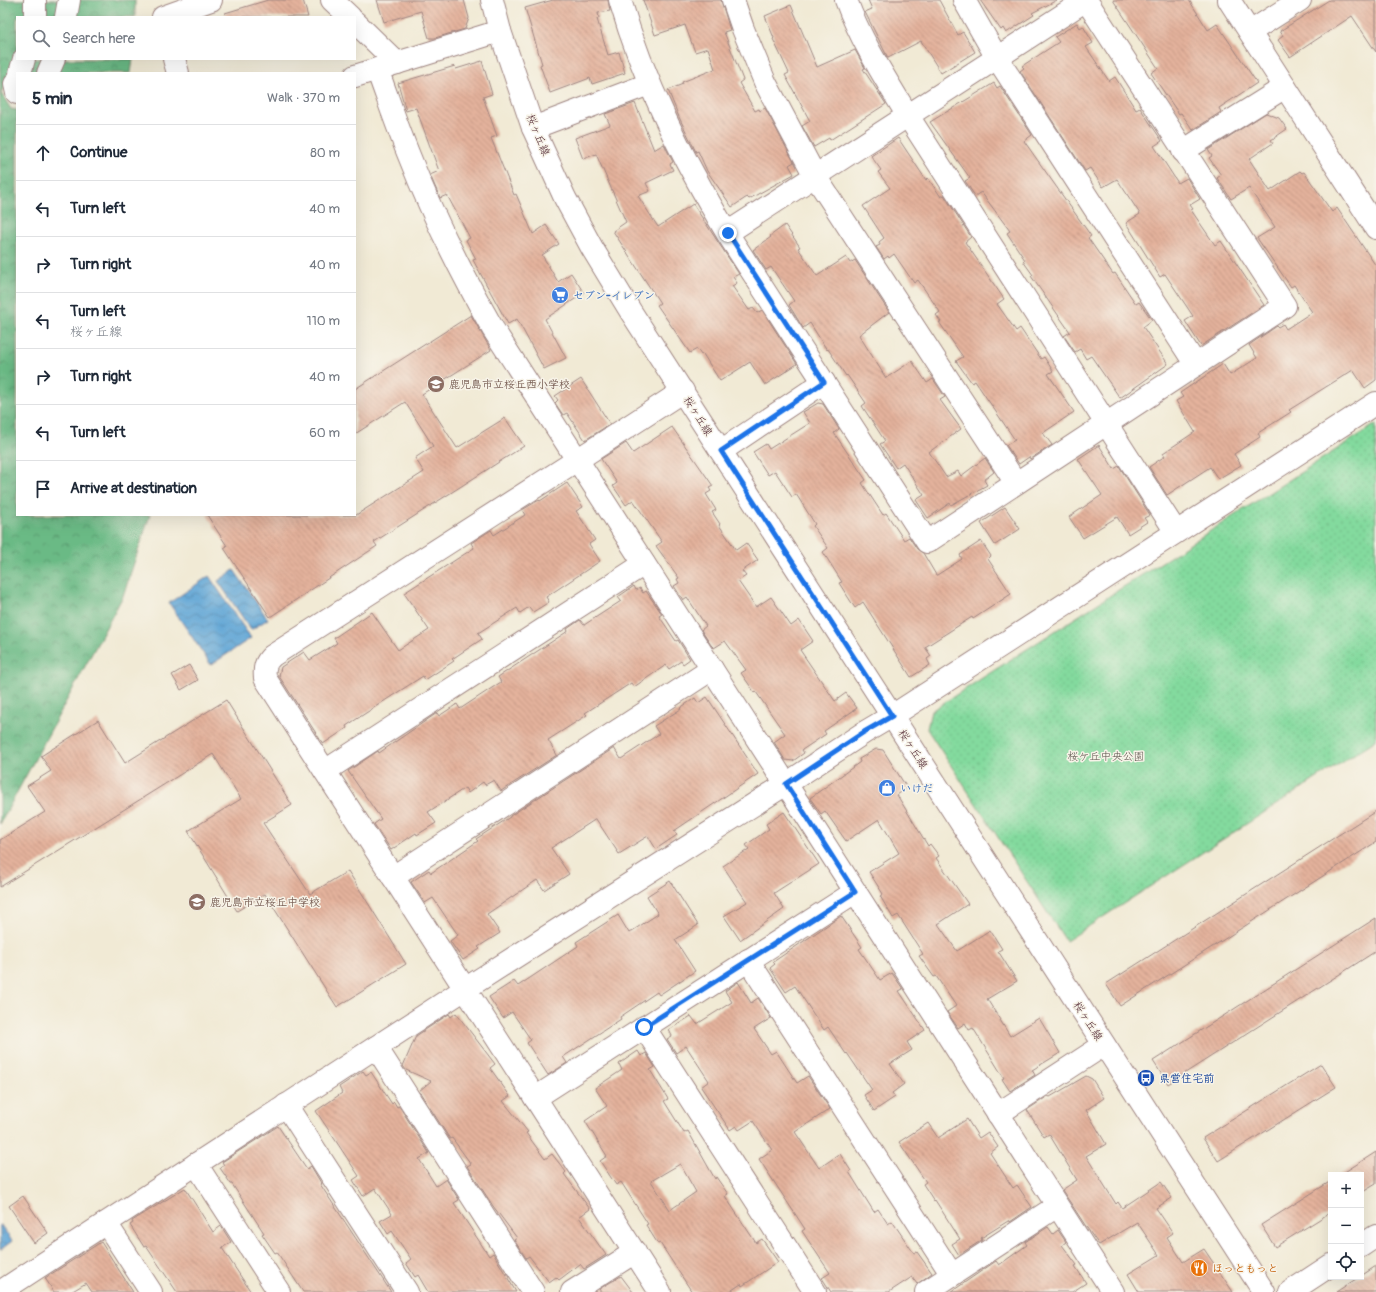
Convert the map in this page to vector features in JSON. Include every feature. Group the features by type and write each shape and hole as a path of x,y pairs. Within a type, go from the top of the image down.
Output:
{"street":[{"path":"35,0 35,16"},
{"path":"66,16 69,0"},
{"path":"166,16 211,0"},
{"path":"332,0 349,16"},
{"name":"桜ヶ丘線","path":"492,0 500,31 534,128 565,198 592,248 631,312 1264,1292"},
{"path":"620,0 629,30 649,84 673,135 701,188 728,233 927,542 1285,306 1086,0 728,233"},
{"path":"733,0 743,29 765,82 815,176 1016,483"},
{"path":"846,0 852,16 878,66 908,116 1176,532"},
{"path":"964,0 997,58 1196,365"},
{"path":"1229,0 1376,228"},
{"path":"1250,32 1300,0"},
{"path":"356,23 387,66 410,159 466,281 493,329 1113,1292"},
{"path":"356,76 500,31"},
{"path":"20,72 24,60"},
{"path":"48,72 54,60"},
{"path":"174,60 178,72"},
{"path":"534,128 649,84"},
{"path":"1183,151 1285,87"},
{"path":"721,451 824,382"},
{"path":"660,1292 265,678 264,668 272,656 683,391"},
{"path":"13,1288 106,1223 286,1105 1376,403"},
{"path":"325,771 644,564"},
{"path":"393,877 712,669"},
{"path":"535,1098 855,892"},
{"path":"748,960 952,1275"},
{"path":"644,1027 815,1292"},
{"path":"998,1114 1104,1045"},
{"path":"376,1047 534,1292"},
{"path":"286,1105 407,1292"},
{"path":"196,1164 279,1292"},
{"path":"926,1292 1057,1206"},
{"path":"106,1223 151,1292"},
{"path":"1364,1244 1376,1236"},
{"path":"572,1292 635,1252"},
{"path":"1290,1292 1328,1268"}],"green space":[{"path":"0,0 29,0 30,16 16,16 17,60 1,93 11,109 16,110 16,516 150,516 123,596 0,824"},
{"path":"40,0 63,0 59,16 41,16"},
{"path":"76,0 135,0 135,16 71,16"},
{"path":"32,60 46,60 40,72 27,72"},
{"path":"58,60 133,60 131,72 53,72"},
{"name":"桜ケ丘中央公園","path":"1376,424 1376,740 1066,941 927,729 931,711"}],"water":[{"path":"234,570 268,619 251,630 218,581"},
{"path":"209,576 251,638 211,665 169,603"},
{"path":"0,1224 12,1241 0,1250"}],"building":[{"path":"268,0 303,0 308,16 226,16 225,13"},
{"path":"377,0 464,0 469,18 465,29 435,38 429,38 421,11 384,22"},
{"path":"553,0 608,0 610,11 598,13 599,18 597,19 608,55 619,52 625,73 592,84 590,78 550,93 540,65 542,64 525,8"},
{"path":"643,0 721,0 730,30 724,32 743,80 739,83 755,111 759,109 760,111 765,108 794,162 789,165 794,174 749,199 747,197 732,207 707,171 698,151 696,152 668,90 683,84 682,82 715,69 708,48 695,52 685,25 655,35"},
{"path":"868,0 939,0 958,35 963,32 975,52 941,73 921,41 888,58 865,12 872,9"},
{"path":"980,0 1057,0 1032,13 1034,15 1006,33 1003,28 1001,30"},
{"path":"1113,0 1189,0 1208,30 1217,24 1257,83 1219,108 1221,112 1193,130 1181,113 1179,114 1151,73 1158,68"},
{"path":"1329,0 1376,0 1376,52 1352,16 1290,57 1278,40 1283,36 1280,31"},
{"path":"791,5 817,67 855,50 865,68 863,69 886,104 830,140 829,138 814,147 802,126 810,121 785,75 789,73 773,39 774,38 765,16"},
{"path":"1077,23 1080,28 1083,26 1093,43 1086,47 1109,81 1115,77 1136,110 1140,108 1162,141 1154,146 1178,183 1187,178 1200,199 1190,205 1193,209 1191,210 1215,245 1221,241 1264,305 1201,346 1185,321 1193,316 1165,274 1160,277 1126,223 1140,214 1117,179 1103,187 1090,168 1085,171 1020,71 1024,68 1022,66 1059,42 1055,37"},
{"path":"482,61 492,94 483,97 497,136 491,138 514,195 516,194 533,234 546,225 559,244 542,255 558,282 571,273 584,293 545,319 566,358 544,369 517,319 508,324 473,260 476,259 466,240 470,238 447,195 440,198 430,175 439,171 416,108 406,111 398,83 455,66 456,69"},
{"path":"994,83 997,88 1000,86 1032,135 1024,141 1091,236 1088,238 1113,274 1115,273 1136,304 1139,302 1152,320 1143,327 1168,364 1120,398 1091,356 1086,359 1080,349 1075,352 1064,336 1070,332 1031,276 1033,275 1023,261 1025,260 1007,233 1010,231 981,192 975,196 965,181 970,178 930,122"},
{"path":"635,103 654,150 664,144 673,162 670,164 673,170 646,183 650,191 638,196 658,227 693,204 739,274 733,277 737,283 732,286 749,310 753,308 757,313 762,310 797,364 765,385 750,362 720,381 703,354 701,355 697,349 690,353 657,305 660,303 613,231 626,222 596,154 583,159 575,138 610,125 605,114"},
{"path":"1266,113 1279,118 1287,129 1271,140 1273,143 1249,159 1270,191 1300,171 1302,173 1304,172 1332,212 1337,208 1376,266 1376,380 1365,388 1353,370 1289,410 1291,412 1258,433 1260,437 1234,454 1241,465 1218,479 1210,467 1167,495 1149,467 1165,456 1163,453 1195,432 1176,401 1183,397 1180,393 1223,364 1230,375 1257,358 1249,345 1277,326 1278,327 1283,324 1286,329 1312,312 1294,285 1291,287 1257,238 1275,227 1249,188 1231,199 1217,178 1221,175 1209,158 1212,156 1208,150"},
{"path":"898,138 926,180 928,178 941,197 944,195 971,237 965,242 1004,299 997,304 1016,331 1020,328 1041,359 1044,357 1053,371 1048,374 1074,412 1043,433 1052,445 1019,464 1006,445 1015,440 975,381 972,383 956,361 963,357 939,322 941,322 936,315 940,312 918,280 914,283 894,254 889,258 888,256 884,259 876,247 880,245 879,242 884,238 863,206 890,188 878,172 881,170 871,156"},
{"path":"785,225 800,247 798,248 817,276 846,257 850,263 855,260 889,312 859,335 886,378 912,361 927,383 933,379 945,397 940,400 961,429 929,452 946,477 958,471 961,476 985,458 994,472 984,480 987,485 951,505 950,503 928,518 916,500 924,495 903,463 896,468 880,444 885,441 862,406 866,403 828,349 827,350 810,323 803,328 789,305 794,301 771,267 766,270 753,250"},
{"path":"471,315 491,350 422,394 457,448 505,418 524,446 374,542 377,546 270,617 224,548 227,546 208,516 356,516 424,472 415,458 433,446 405,402 356,433 356,388"},
{"path":"581,379 610,424 585,440 567,413 563,415 555,403 558,400 555,396"},
{"path":"818,403 823,404 839,429 834,433 866,480 862,483 883,515 886,513 904,540 909,537 917,549 923,553 936,575 962,559 960,555 981,541 991,556 988,559 1011,594 973,619 972,617 925,647 931,656 927,659 930,665 911,677 863,602 855,608 839,583 842,582 823,552 828,548 813,526 815,524 796,494 792,497 775,471 768,475 753,452 766,444 769,449 810,423 803,412"},
{"path":"672,427 713,486 709,488 711,491 706,494 716,510 712,512 720,524 719,525 736,550 746,543 758,560 742,571 746,576 738,581 756,607 771,597 791,626 799,620 813,641 800,650 835,701 846,693 857,708 824,731 826,734 802,750 804,753 793,761 785,760 774,742 785,734 741,673 746,670 725,641 714,648 711,645 701,630 706,626 687,597 683,600 674,586 679,583 677,579 679,578 656,546 662,542 633,500 626,505 613,486 617,483 601,459 626,443 633,453"},
{"path":"1099,445 1114,469 1119,466 1150,515 1144,518 1147,522 1128,534 1117,517 1083,538 1069,517 1102,495 1078,459"},
{"path":"567,483 583,507 576,511 595,540 589,544 600,561 546,597 549,602 533,612 529,607 520,613 517,608 478,633 482,639 452,659 454,661 425,680 423,676 346,726 347,728 323,744 279,676 281,667 304,652 310,660 337,643 334,638 372,612 398,650 429,630 404,593 474,548 471,543 491,530 494,535 525,515 522,510 539,500 540,501"},
{"path":"1005,507 1020,529 995,545 981,523"},
{"path":"634,586 636,590 640,588 643,593 646,591 662,614 659,616 676,641 678,640 690,659 683,664 681,661 669,669 666,665 634,687 631,683 585,713 587,715 548,740 557,755 501,791 494,780 485,785 483,782 468,793 465,788 428,812 436,823 417,835 416,833 391,850 374,824 381,819 348,771 378,751 379,753 437,713 439,716 457,704 460,709 501,682 498,677 568,631 567,629 580,620 584,625 621,601 618,597"},
{"path":"189,665 198,680 181,690 172,675"},
{"path":"707,697 758,774 674,831 677,835 656,849 648,836 619,854 596,819 551,848 569,874 544,890 537,880 487,914 500,933 478,947 480,949 463,960 450,941 458,935 433,898 425,903 411,882 429,870 431,873 478,841 476,839 614,748 621,759 659,734 654,726 695,698 698,703"},
{"path":"226,700 292,805 263,823 310,894 348,871 406,964 337,1007 265,894 237,911 188,831 241,799 213,754 0,887 0,840 45,812 27,786 51,771 41,756 98,720 125,763"},
{"path":"876,749 883,750 907,788 897,795 928,846 930,844 939,856 936,858 968,904 938,924 957,951 990,930 1002,949 998,951 1017,981 987,999 1010,1036 1039,1018 1060,1053 1032,1070 1035,1075 1010,1091 1002,1079 1004,1078 973,1028 969,1030 965,1023 958,1028 947,1012 956,1006 936,976 934,977 919,956 923,954 898,915 893,918 880,896 883,894 869,872 899,853 879,819 846,841 825,811 821,814 810,798 860,762 859,759"},
{"path":"1376,811 1376,842 1120,1006 1106,984"},
{"path":"784,812 819,864 774,893 784,909 740,940 724,916 747,902 723,866 749,849 746,845 769,829 766,824"},
{"path":"670,881 698,925 675,940 695,971 659,995 657,992 620,1017 621,1019 563,1057 567,1063 548,1075 527,1043 531,1040 512,1012 503,1018 489,997 514,981 518,986 578,946 576,942 618,915 629,933 658,914 647,896"},
{"path":"841,916 862,947 859,949 880,980 892,973 903,989 899,991 925,1030 907,1042 912,1050 890,1064 904,1084 892,1093 895,1097 874,1111 864,1095 872,1090 847,1053 846,1054 828,1027 824,1030 795,986 786,992 770,968 775,964 773,962"},
{"path":"1376,918 1376,951 1168,1084 1153,1061"},
{"path":"738,982 751,1003 758,998 771,1018 754,1029 771,1054 776,1051 797,1083 808,1076 830,1109 795,1132 819,1168 840,1154 851,1171 849,1172 874,1212 878,1209 888,1224 892,1221 914,1253 917,1252 932,1273 917,1284 912,1277 889,1292 831,1292 822,1278 830,1273 802,1231 805,1229 759,1159 772,1150 753,1121 739,1130 736,1126 730,1130 701,1087 709,1081 686,1046 676,1053 667,1039 672,1036 669,1030 691,1016 697,1024 732,1002 725,991"},
{"path":"456,1013 495,1064 490,1068 510,1096 503,1101 528,1132 526,1133 545,1159 552,1154 566,1172 564,1174 590,1209 579,1217 606,1255 584,1269 580,1264 559,1280 556,1277 549,1282 529,1256 526,1258 514,1240 517,1238 493,1206 467,1166 471,1164 452,1138 450,1139 419,1091 431,1081 406,1070 403,1066 416,1036 449,1014 451,1017"},
{"path":"638,1051 641,1056 646,1053 655,1067 650,1070 668,1099 664,1101 684,1133 688,1131 715,1179 716,1177 728,1194 725,1196 756,1243 762,1239 778,1262 742,1286 741,1284 729,1292 692,1292 660,1243 658,1244 646,1225 648,1224 621,1182 616,1185 600,1161 607,1156 585,1121 607,1106 595,1088 622,1070 619,1064","holes":["680,1164 696,1192 670,1210 651,1181"]},
{"path":"1321,1064 1336,1087 1218,1161 1203,1138"},
{"path":"363,1071 366,1075 371,1072 392,1104 394,1102 397,1107 399,1106 429,1153 419,1159 436,1186 446,1179 459,1200 454,1203 489,1256 493,1253 516,1292 428,1292 418,1275 415,1277 406,1263 411,1259 392,1231 388,1234 380,1221 392,1214 375,1188 363,1196 353,1180 359,1176 316,1111 342,1093 339,1087"},
{"path":"1086,1076 1092,1079 1104,1098 1086,1110 1106,1144 1086,1156 1116,1204 1118,1202 1122,1208 1161,1182 1172,1198 1156,1208 1173,1233 1167,1237 1183,1262 1204,1249 1233,1292 1139,1292 1128,1274 1159,1255 1137,1222 1099,1245 1087,1228 1062,1190 1077,1180 1049,1134 1044,1137 1027,1110 1048,1096 1050,1097"},
{"path":"967,1119 979,1138 988,1132 998,1147 990,1153 1013,1188 1017,1185 1032,1207 1010,1222 1009,1220 981,1238 982,1240 959,1255 952,1244 960,1239 923,1184 926,1182 899,1142 928,1123 938,1138"},
{"path":"278,1126 307,1169 311,1166 321,1183 320,1184 391,1292 303,1292 277,1252 275,1253 262,1234 264,1233 220,1168 224,1165 222,1162"},
{"path":"1376,1152 1376,1184 1364,1191 1364,1172 1345,1172"},
{"path":"1328,1183 1328,1214 1275,1247 1261,1225"},
{"path":"185,1188 213,1232 221,1226 231,1242 222,1248 251,1292 177,1292 130,1225 133,1223 132,1221"},
{"path":"23,1196 48,1233 34,1243 9,1206"},
{"path":"1048,1227 1053,1234 1058,1230 1066,1242 1062,1245 1077,1265 1075,1266 1086,1283 1072,1292 951,1292 996,1261 999,1265 1027,1245 1025,1242"},
{"path":"101,1242 133,1292 92,1292 86,1283 71,1292 54,1292 45,1278"},
{"path":"1376,1266 1376,1292 1336,1292 1354,1280 1364,1280 1364,1274"},
{"path":"621,1276 633,1292 601,1292 599,1289"}],"place":[{"name":"セブン-イレブン","path":"560,295"},
{"name":"鹿児島市立桜丘西小学校","path":"436,384"},
{"name":"いけだ","path":"887,788"},
{"name":"鹿児島市立桜丘中学校","path":"197,902"},
{"name":"県営住宅前","path":"1146,1078"},
{"name":"ほっともっと","path":"1199,1268"}],"route":[{"path":"644,1027 855,892 786,784 864,732 892,716 721,451 824,382 728,233"}]}
